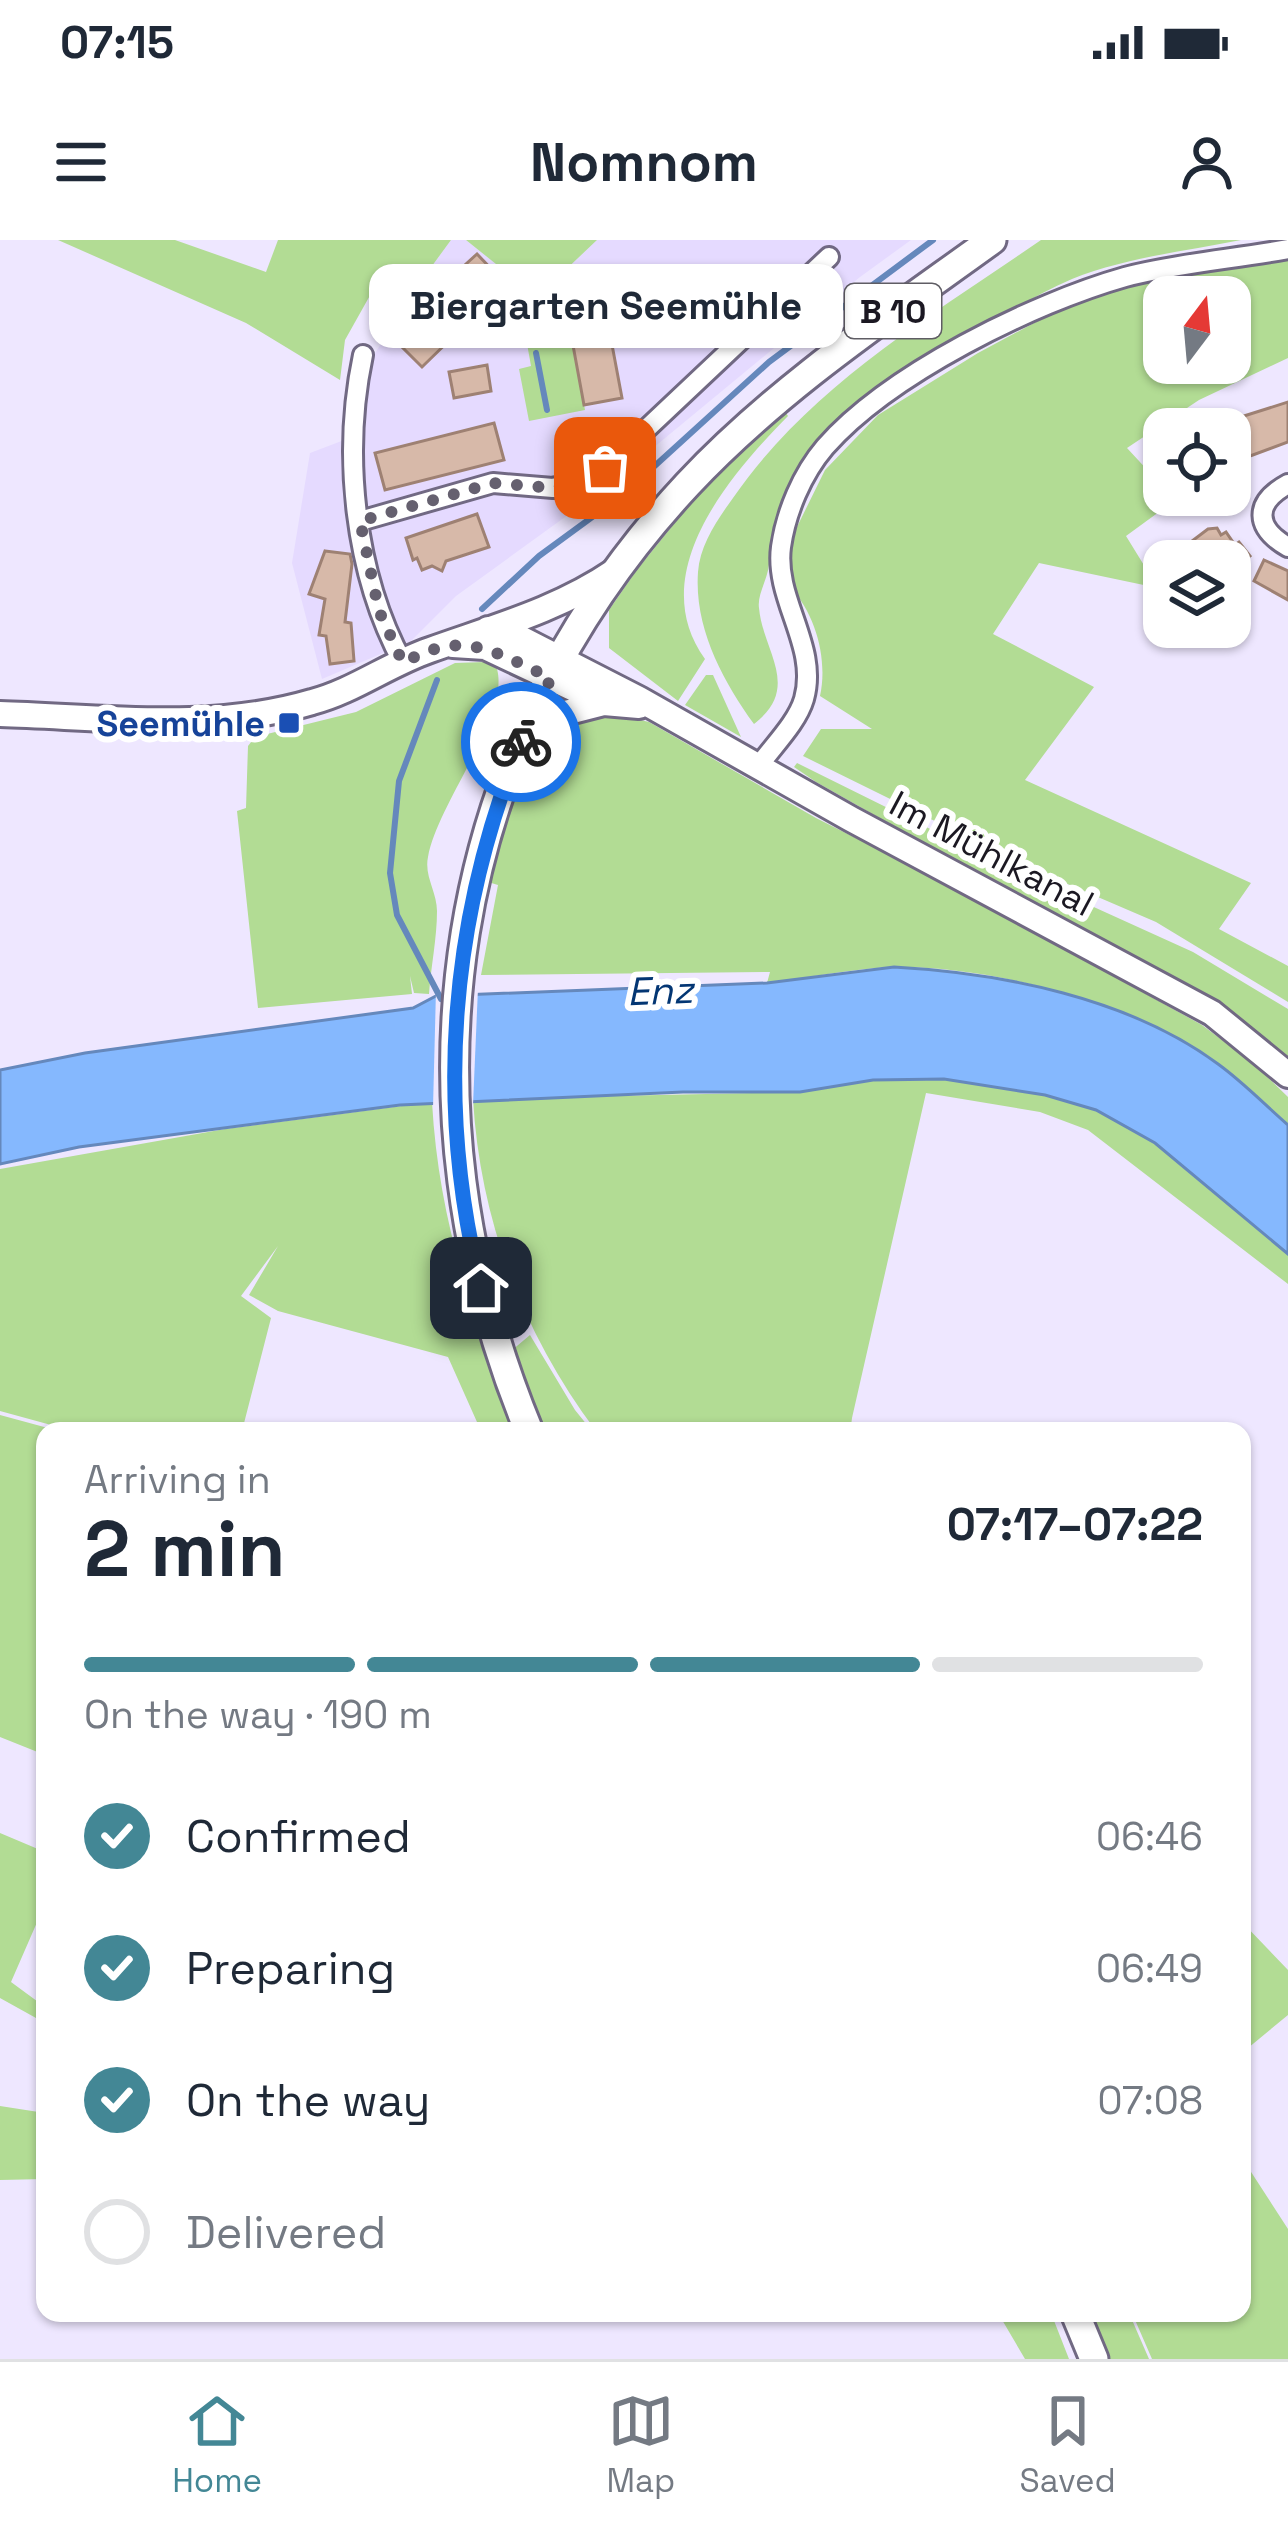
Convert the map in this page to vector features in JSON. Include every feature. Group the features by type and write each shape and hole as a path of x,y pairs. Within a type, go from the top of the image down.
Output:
{"main road":[{"name":"B 10","path":"527,1422 492,1328 462,1190 453,1101 463,944 477,878 519,747 556,668 595,602 689,483 765,409 992,240"},
{"path":"1080,2322 1094,2359"}],"street":[{"path":"758,767 803,702 807,660 784,591 781,549 798,491 825,447 901,385 1024,313 1132,275 1288,249"},
{"path":"360,521 493,483 553,488 586,480 690,391 829,257"},
{"path":"363,355 352,430 360,521 379,611 422,654"},
{"path":"1288,484 1268,500 1262,517 1267,532 1288,547"},
{"path":"0,714 178,720 270,712 315,702 422,654 565,602 621,567"},
{"path":"488,629 507,633 556,668"},
{"path":"422,654 484,647 556,668"},
{"name":"Im Mühlkanal","path":"556,668 604,703 654,707"},
{"name":"Im Mühlkanal","path":"556,668 654,707 1212,1012 1288,1076"},
{"path":"519,747 556,717 604,703"}],"shaded area":[{"name":"Seemühle","path":"451,240 466,240 537,297 597,240 911,240 601,491 456,596 411,641 322,679 292,563 310,453 360,434 362,394 371,360"}],"green space":[{"path":"58,240 175,240 266,272 278,240 451,240 410,296 382,274 345,340 340,380 246,323"},
{"path":"466,240 597,240 537,297"},
{"path":"1041,240 1241,240 1134,260 1072,279 915,363 845,415 793,481 777,520 759,603 778,683 768,710 754,724 722,672 701,613 699,562 715,524 764,458 835,387"},
{"path":"1288,260 1288,358 1251,375 1251,276 1183,276"},
{"path":"1143,282 1143,384 1233,384 1187,408 1143,408 1143,437 1127,448 1143,465 1143,516 1153,516 1126,536 1143,564 1143,585 1039,563 993,634 1094,687 1025,780 1251,883 1219,929 1288,966 1288,1002 1156,922 1028,867 803,756 821,729 872,729 820,696 818,639 791,588 789,551 794,533 825,470 878,415 1062,308"},
{"path":"570,329 585,410 529,421 519,369 531,366 526,338"},
{"path":"784,410 788,416 720,497 689,561 684,594 689,627 705,659 678,701 609,648 609,610 693,500"},
{"path":"485,662 497,669 493,710 428,857 437,911 429,994 414,993 410,976 412,994 258,1008 237,811 246,808 248,746 255,737 356,712 455,663"},
{"path":"706,675 713,675 741,737 685,705"},
{"path":"615,714 649,722 816,818 953,887 1202,1025 1288,1097 1288,1125 1218,1064 1148,1024 1064,993 977,973 896,967 767,983 770,972 481,975 498,885 488,882 525,773 559,733"},
{"path":"797,763 1021,874 1193,952 1288,1009 1288,1062 1084,934 816,782 794,767"},
{"path":"944,1079 1022,1090 1097,1110 1147,1138 1246,1215 1288,1254 1288,1284 1088,1130 1040,1112 926,1093 852,1422 590,1422 547,1355 510,1274 485,1188 473,1099 800,1092 873,1080"},
{"path":"432,1102 451,1230 513,1422 477,1422 448,1357 278,1311 249,1295 278,1246 241,1296 271,1318 244,1422 40,1422 0,1411 0,1169 225,1129"},
{"path":"530,1335 585,1422 539,1422 511,1351"},
{"path":"0,1415 36,1425 36,1751 0,1737"},
{"path":"0,1833 36,1848 36,1925 11,1982 36,2000 36,2018 0,1998"},
{"path":"1251,1931 1288,1970 1288,2015 1251,2046"},
{"path":"0,2106 36,2112 36,2179 0,2180"},
{"path":"1251,2172 1288,2229 1288,2359 1152,2359 1136,2322 1251,2322"},
{"path":"1003,2322 1055,2322 1069,2359 1025,2359"},
{"path":"1094,2322 1133,2322 1149,2359 1108,2359"}],"water":[{"name":"Enz","path":"894,967 978,975 1063,993 1145,1022 1218,1064 1288,1125 1288,1254 1155,1143 1096,1110 1045,1095 944,1079 873,1080 800,1092 683,1092 400,1105 79,1147 0,1164 0,1070 85,1053 413,1008 436,996 767,983"}],"pier":[{"path":"478,988 473,1105 433,1108 436,990"}],"building":[{"path":"477,254 497,275 461,309 465,313 458,320 464,326 422,367 400,345 463,284 454,275"},
{"path":"594,275 600,303 604,302 622,398 584,405 570,329 535,336 531,315"},
{"path":"673,277 695,307 676,320 684,332 667,343 638,303"},
{"path":"487,365 491,391 454,398 449,372"},
{"path":"1288,402 1288,442 1251,456 1251,414"},
{"path":"494,423 504,460 385,490 375,453"},
{"path":"477,514 489,547 446,561 442,571 432,566 422,570 417,558 413,560 406,538"},
{"path":"1217,528 1221,535 1226,532 1232,540 1193,540"},
{"path":"325,551 350,554 345,622 351,623 354,661 330,664 326,636 319,635 325,599 309,594"},
{"path":"1264,560 1288,571 1288,600 1254,581"}],"waterway":[{"path":"482,609 539,556 625,493 769,362 933,240"},
{"path":"536,353 547,410"},
{"path":"437,680 399,781 390,873 397,915 441,999"}],"way so far":[{"path":"521,742 551,678 470,644 444,645 403,663 379,611 360,521 493,483 567,486 605,468"}],"place":[{"name":"Biergarten Seemühle","path":"605,468"},
{"name":"Seemühle","path":"289,723"}],"route":[{"path":"481,1288 466,1224 456,1146 454,1034 471,900 521,742"}]}
